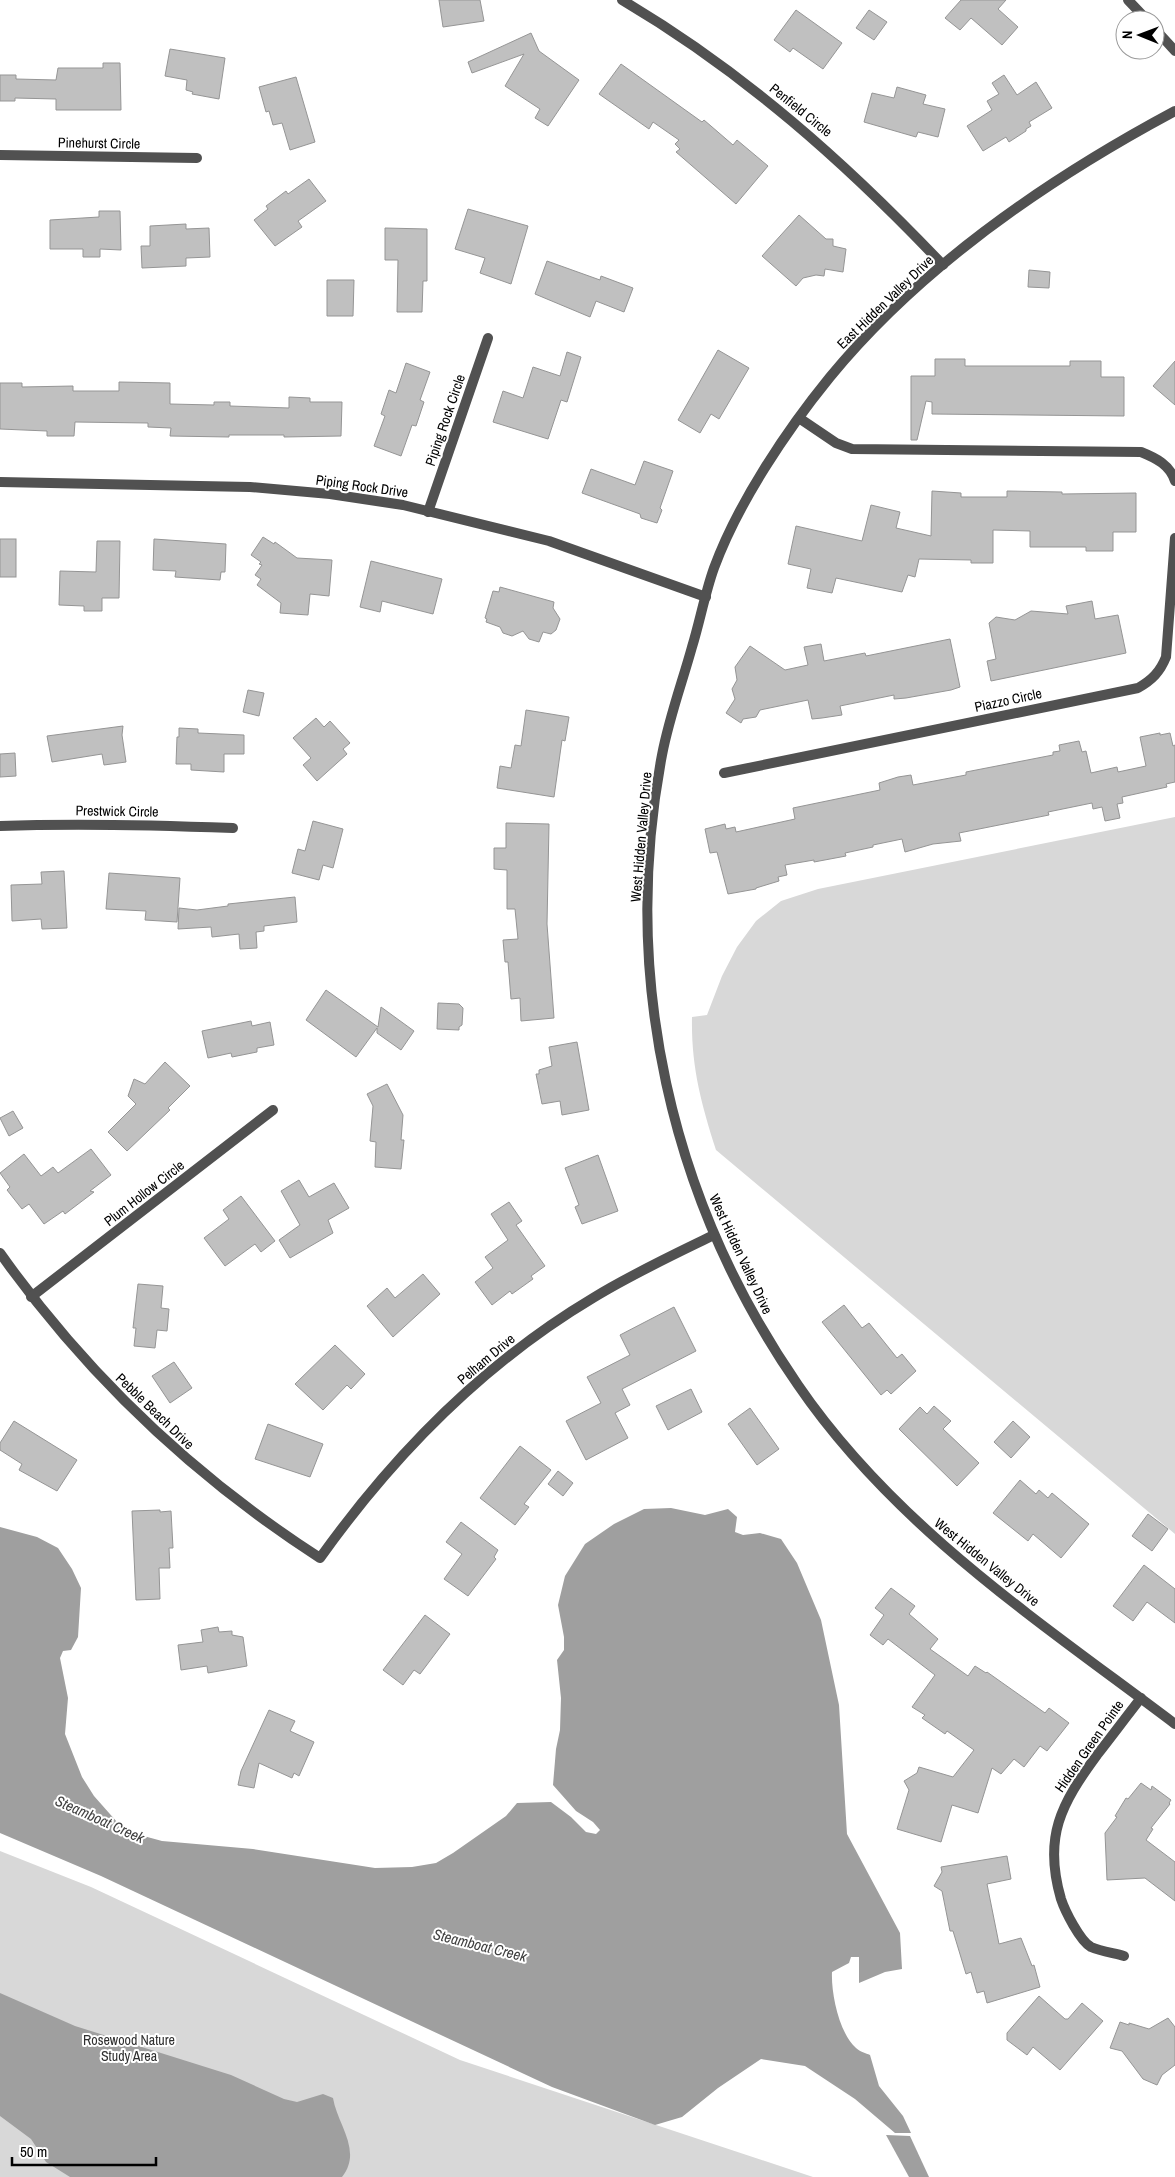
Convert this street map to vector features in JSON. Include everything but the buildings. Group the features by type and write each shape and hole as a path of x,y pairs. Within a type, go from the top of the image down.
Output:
{"street":[{"name":"Penfield Circle","path":"622,0 706,54 771,103 832,154 881,199 943,265"},
{"path":"1128,0 1138,10"},
{"path":"1165,40 1175,51"},
{"name":"East Hidden Valley Drive","path":"706,597 713,570 738,517 765,468 830,377 868,334 943,265 1010,214 1076,169 1175,111"},
{"name":"Pinehurst Circle","path":"0,155 197,158"},
{"name":"Piping Rock Circle","path":"428,512 488,338"},
{"path":"799,418 836,443 852,449 1141,452 1156,457 1166,466 1175,481"},
{"name":"Piping Rock Drive","path":"0,482 250,487 330,494 403,505 549,541 706,597"},
{"name":"Piazzo Circle","path":"724,773 1138,688 1151,681 1160,670 1166,657 1175,538"},
{"name":"West Hidden Valley Drive","path":"706,597 676,698 662,755 653,819 649,883 654,1021 664,1078 680,1144 714,1235 741,1293 770,1344 841,1443 883,1490 927,1533 976,1574 1175,1724"},
{"name":"Prestwick Circle","path":"0,826 142,824 233,828"},
{"name":"Plum Hollow Circle","path":"32,1297 274,1110"},
{"name":"Pelham Drive","path":"320,1558 385,1474 433,1423 485,1376 533,1338 592,1299 651,1265 714,1235"},
{"name":"Pebble Beach Drive","path":"0,1254 32,1297 85,1361 130,1408 184,1458 237,1501 320,1558"},
{"name":"Hidden Green Pointe","path":"1124,1956 1089,1946 1074,1926 1063,1905 1056,1881 1054,1851 1062,1810 1074,1787 1140,1698"}],"green space":[{"path":"1175,817 1175,1534 716,1150 695,1068 692,1017 707,1015 722,976 737,947 756,921 781,901 818,889"},
{"name":"Rosewood Nature Study Area","path":"0,1851 91,1887 460,2060 813,2177 0,2177"}],"water":[{"name":"Steamboat Creek","path":"671,1508 705,1515 728,1509 737,1517 735,1532 743,1535 760,1533 781,1539 797,1563 821,1620 839,1705 847,1834 900,1933 902,1969 885,1972 859,1983 859,1957 851,1957 849,1963 832,1972 833,1991 837,2012 845,2033 856,2048 870,2055 879,2086 903,2116 911,2133 895,2133 855,2099 805,2066 761,2059 718,2088 682,2117 655,2125 552,2087 101,1876 0,1833 0,1527 37,1537 58,1548 72,1569 81,1588 78,1637 71,1650 63,1651 60,1658 68,1698 65,1734 82,1777 94,1796 117,1822 140,1835 162,1841 253,1849 375,1868 412,1867 436,1863 453,1853 506,1816 517,1803 551,1802 571,1817 586,1832 596,1834 600,1830 593,1822 576,1811 553,1785 556,1749 560,1730 561,1698 557,1660 564,1650 564,1637 558,1605 565,1576 585,1544 614,1524 644,1509"},
{"path":"0,1993 75,2026 231,2075 284,2099 297,2102 323,2094 333,2098 349,2147 348,2167 342,2177 70,2177 46,2162 31,2139 0,2116"},
{"path":"886,2135 910,2136 929,2177 909,2177"}]}
